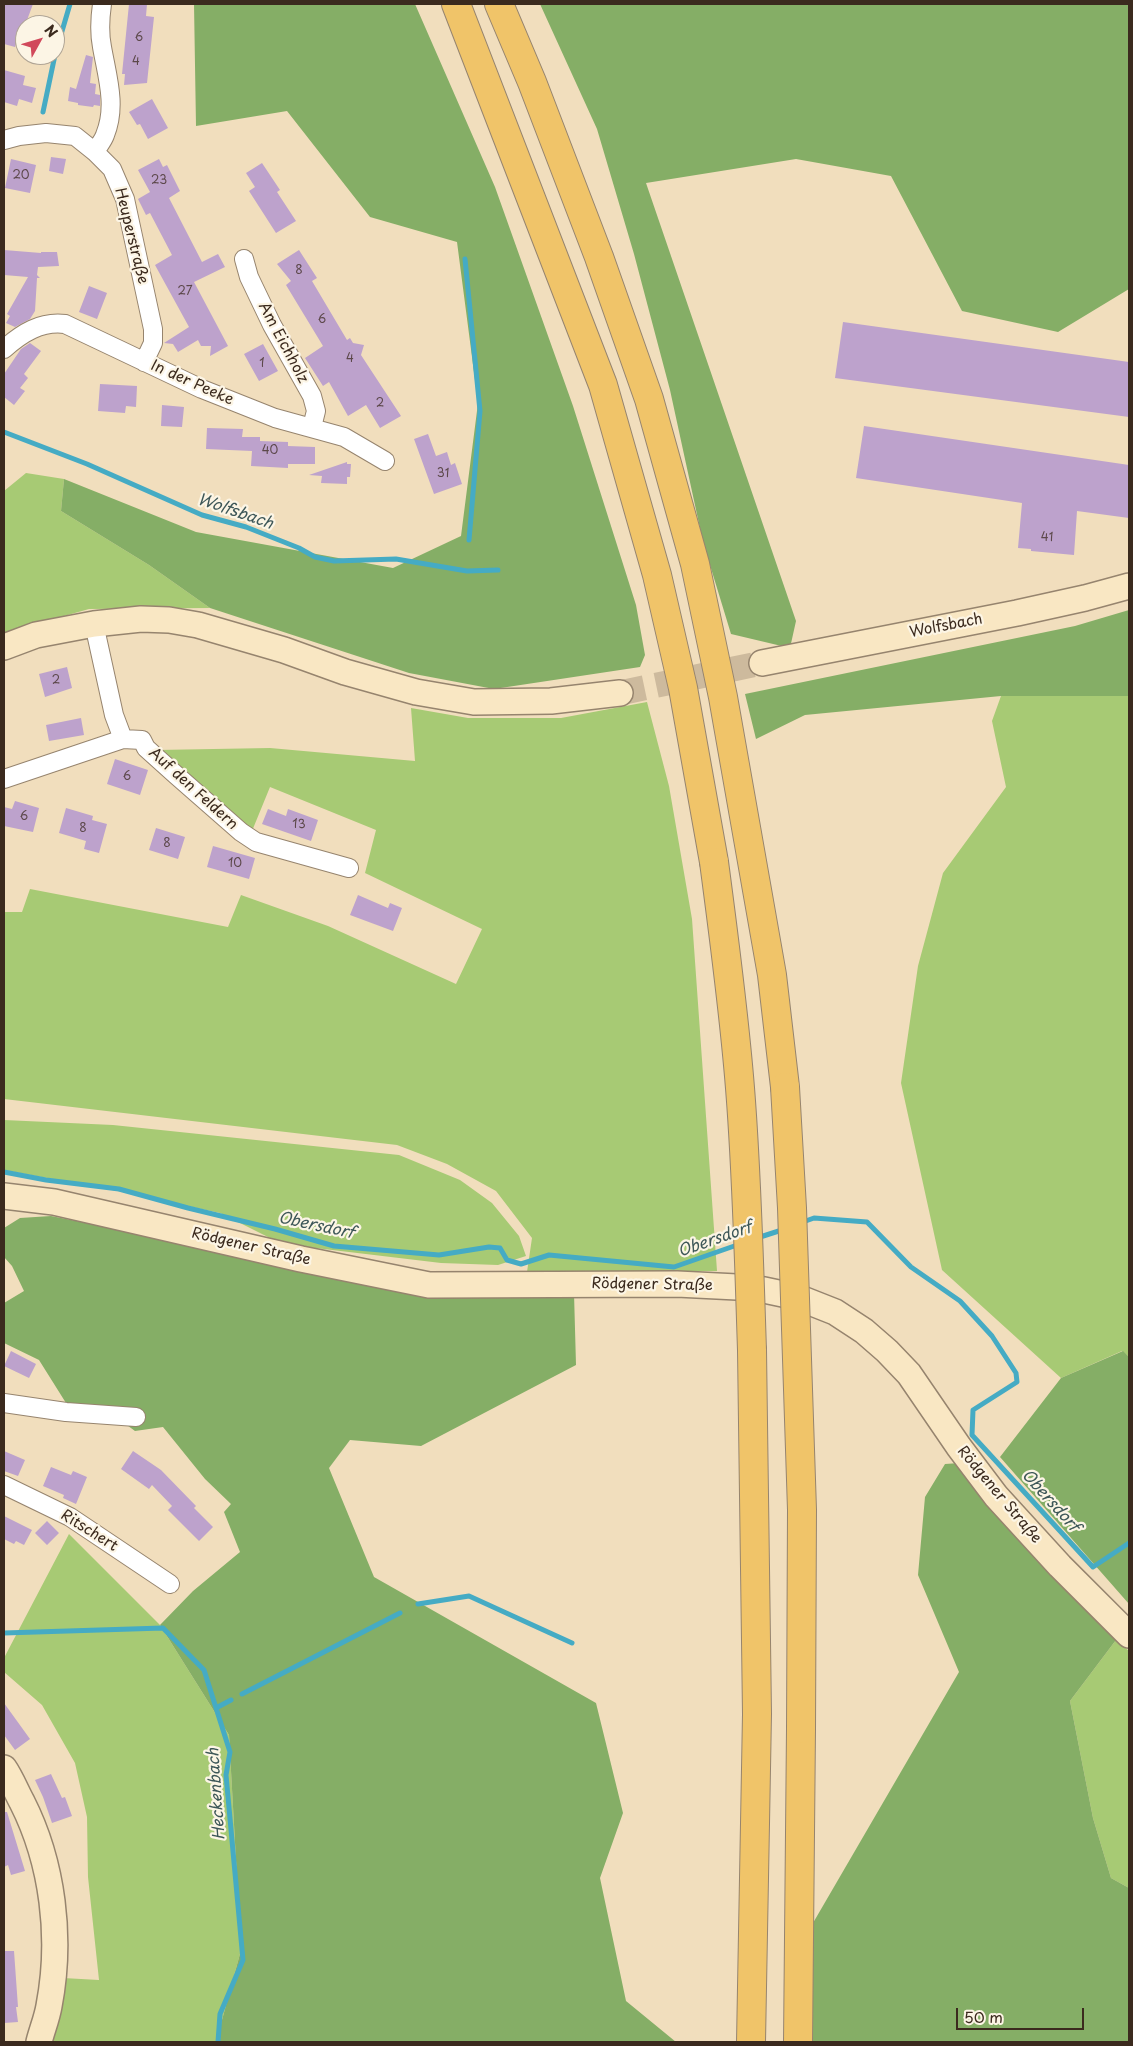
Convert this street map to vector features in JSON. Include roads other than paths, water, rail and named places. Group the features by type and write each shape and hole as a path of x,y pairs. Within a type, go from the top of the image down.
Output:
{"highway":[{"path":"456,4 606,394 657,576 684,688 714,862 732,1002 740,1088 747,1208 752,1350 757,1714 751,2042"},
{"path":"498,4 532,82 592,239 649,399 695,564 723,697 772,975 785,1087 791,1189 802,1510 798,2042"}],"main road":[{"name":"Wolfsbach","path":"762,663 1017,613 1129,586"},
{"path":"4,646 36,635 94,624 169,620 198,625 284,650 345,672 416,692 474,702 550,701 620,693"},
{"name":"Rödgener Straße","path":"4,1196 54,1202 301,1259 429,1285 677,1284 737,1287 764,1290 797,1298 835,1312 864,1330 888,1351 909,1374 959,1447 996,1496 1060,1566 1129,1635"},
{"name":"Rödgener Straße","path":"4,1210 36,1200"},
{"path":"4,1768 33,1825 46,1869 53,1912 55,1950 49,2006 39,2042"}],"street":[{"path":"95,152 105,135 111,108 110,85 100,26 102,4"},
{"name":"Heuperstraße","path":"4,140 19,136 46,134 75,136 112,169 125,199 153,329 153,343 144,362"},
{"name":"Am Eichholz","path":"244,259 250,278 272,325 312,396 316,411 312,427"},
{"name":"In der Peeke","path":"4,349 30,330 52,322 65,324 232,402 275,418 344,437 385,461"},
{"path":"4,779 123,739 114,715 94,624"},
{"name":"Auf den Feldern","path":"123,739 142,740 146,748 176,775 241,832 256,842 349,868"},
{"path":"4,1403 66,1412 136,1417"},
{"name":"Ritschert","path":"4,1486 70,1517 170,1584"}],"waterway":[{"path":"65,21 70,4"},
{"path":"43,112 53,65"},
{"path":"465,259 480,411 469,540"},
{"name":"Wolfsbach","path":"4,432 87,464 202,515 246,527 299,548 315,557 334,561 396,559 467,571 498,570"},
{"name":"Obersdorf","path":"4,1172 46,1180 119,1189 334,1246 439,1255 489,1247 500,1248 507,1260 521,1264 549,1255 674,1267 740,1244"},
{"name":"Obersdorf","path":"800,1223 814,1218 867,1222 911,1267 960,1301 992,1336 1016,1373 1017,1382 973,1410 972,1435 1093,1567 1129,1543"},
{"name":"Obersdorf","path":"757,1238 785,1229"},
{"path":"418,1604 469,1596 572,1643"},
{"path":"242,1694 400,1613"},
{"name":"Heckenbach","path":"4,1633 163,1628 204,1670 230,1752 226,1775 243,1960 220,2014 218,2042"},
{"path":"216,1708 231,1700"}],"tunnel":[{"path":"620,693 762,663"}]}
